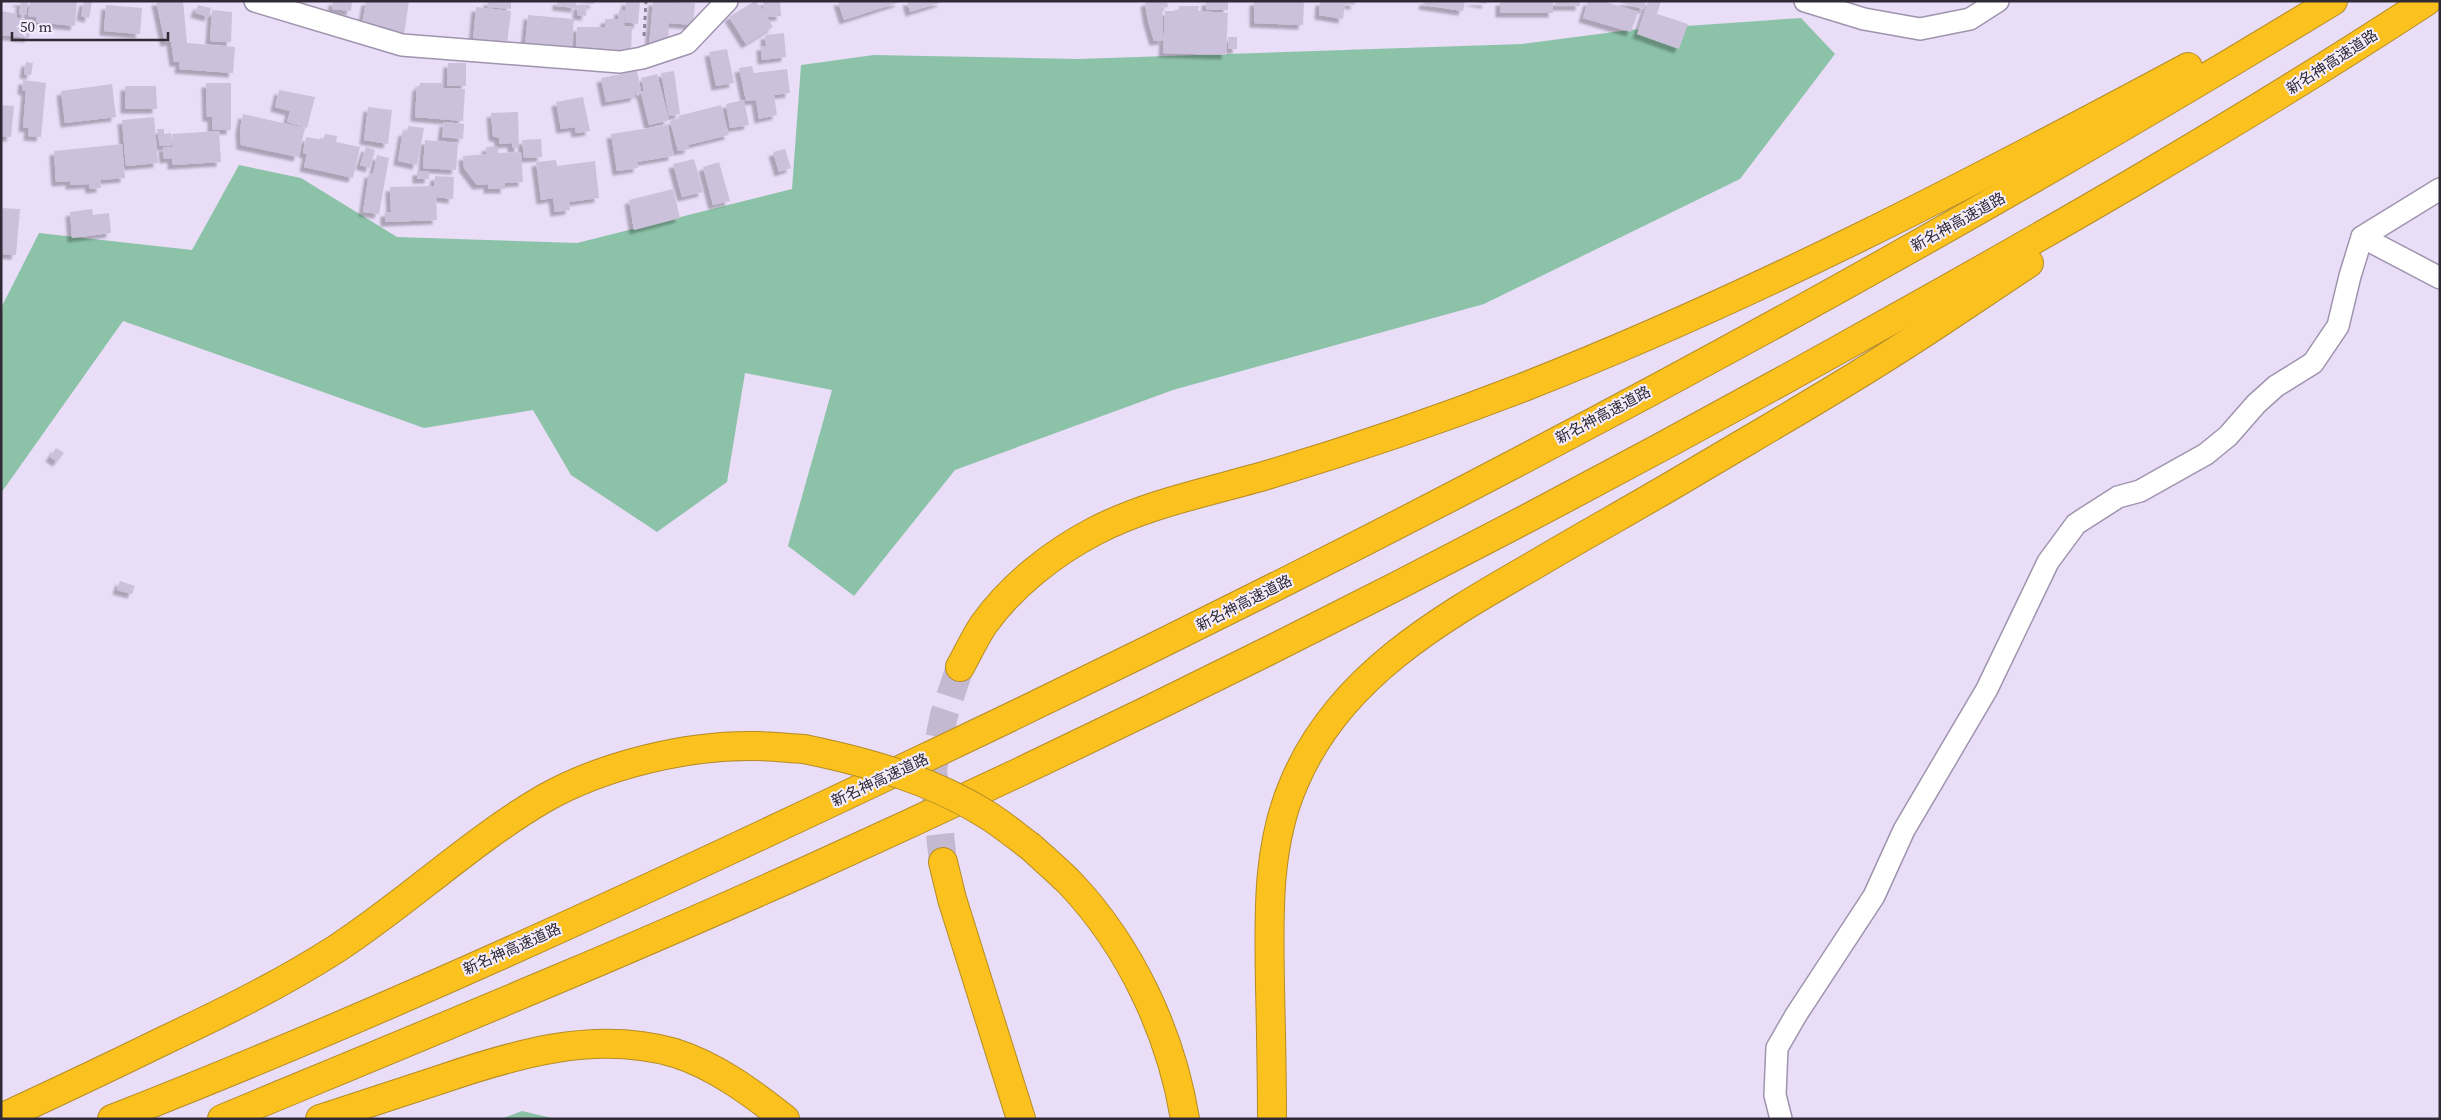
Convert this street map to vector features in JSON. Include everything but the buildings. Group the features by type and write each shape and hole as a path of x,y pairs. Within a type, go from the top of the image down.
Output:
{"highway":[{"path":"960,667 984,624 1015,588 1054,556 1094,532 1140,510 1263,476 1426,424 1593,359 1716,306 1809,264 1906,216 2310,1"},
{"name":"新名神高速道路","path":"112,1119 468,969 783,825 1093,679 1399,525 1985,208 2333,1"},
{"name":"新名神高速道路","path":"222,1119 468,1017 804,872 1130,720 1426,573 1739,406 2029,244 2310,78 2426,1"},
{"path":"1272,1119 1269,930 1271,876 1279,827 1294,783 1314,743 1340,707 1373,673 1414,638 1460,608 1683,479 1887,357 2310,78"},
{"path":"1,1118 220,1014 285,979 336,949 476,845 546,798 595,776 645,759 699,750 752,746 804,749 864,763 908,776 948,793 985,813 1031,847 1071,884 1105,927 1134,972 1154,1014 1170,1059 1185,1119"},
{"path":"943,862 957,918 1021,1119"},
{"path":"320,1119 492,1062 540,1050 590,1043 634,1045 676,1054 714,1070 752,1093 785,1119"}],"street":[{"path":"255,1 402,45 620,62 642,58 687,43 727,1"},
{"path":"1805,1 1864,19 1920,29 1970,19 1998,1"},
{"path":"1781,1119 1775,1095 1777,1048 1796,1015 1874,896 1904,830 1987,688 2048,562 2076,524 2118,497 2140,491 2206,454 2228,436 2256,404 2276,386 2312,363 2338,326 2362,237 2440,189"},
{"path":"2362,237 2440,278"}],"path":[{"path":"642,58 646,1"}],"green space":[{"path":"1801,18 1835,54 1740,179 1484,304 1173,390 955,470 854,596 788,546 832,390 745,373 727,482 657,532 571,475 533,410 424,428 123,321 1,493 1,308 39,233 192,250 239,165 301,178 397,237 577,243 792,189 801,65 874,55 1078,59 1522,44 1629,30"},
{"path":"522,1111 556,1119 501,1119"}],"tunnel":[{"path":"943,862 933,769 944,715 960,667"}]}
